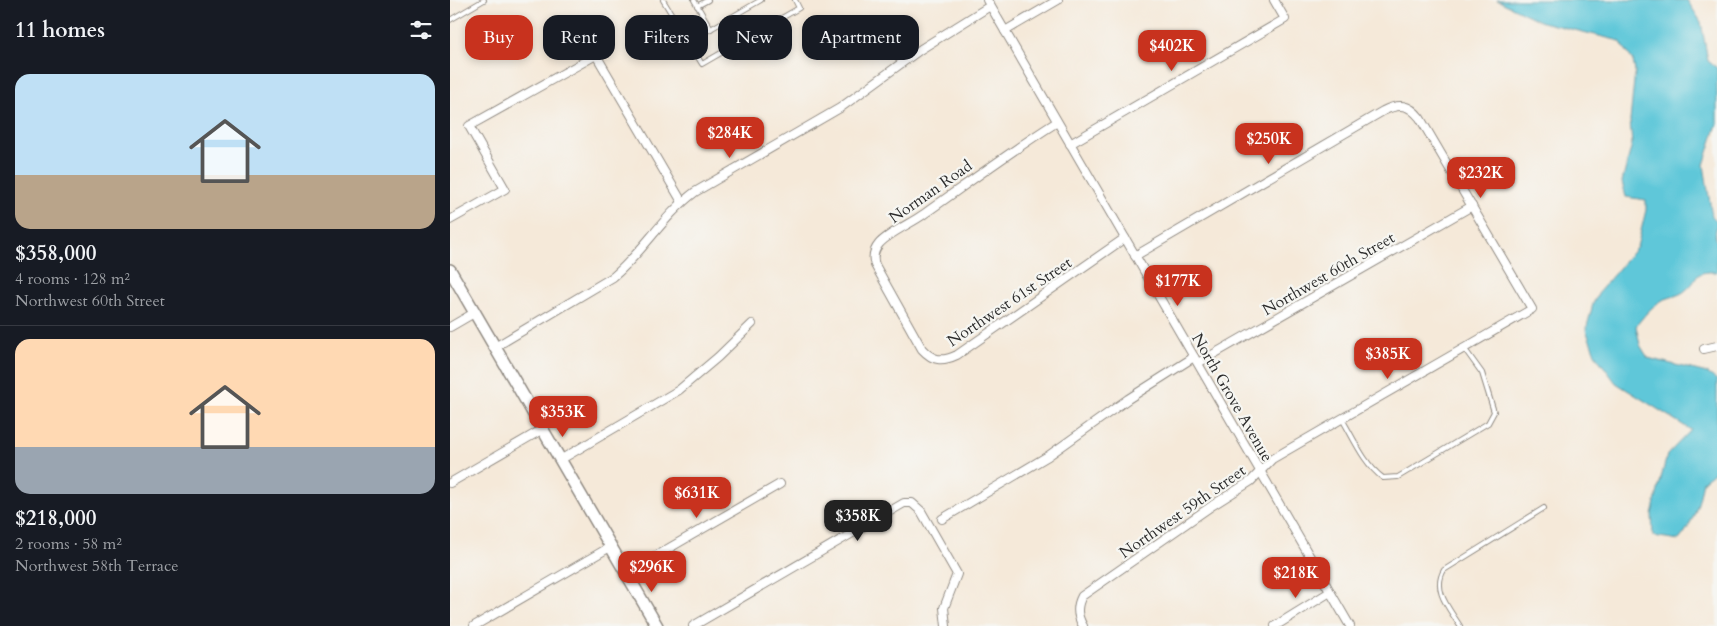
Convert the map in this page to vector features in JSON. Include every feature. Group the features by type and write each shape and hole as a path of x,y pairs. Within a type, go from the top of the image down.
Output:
{"main road":[{"path":"450,270 656,626"}],"street":[{"path":"1005,31 1058,0"},
{"path":"1070,144 1285,19 1274,0"},
{"path":"495,347 613,277 628,264 682,202 840,108 988,3"},
{"name":"North Grove Avenue","path":"988,3 1350,626"},
{"path":"450,220 505,189 470,126 596,54 682,202"},
{"path":"1135,256 1383,111 1400,105 1409,107 1420,118 1472,206"},
{"name":"Norman Road","path":"898,307 873,258 880,242 922,216 1022,144 1057,122"},
{"name":"Northwest 59th Street","path":"1082,626 1077,612 1082,596 1213,505 1251,482 1272,459 1532,309 1472,206"},
{"name":"Northwest 60th Street","path":"942,519 1041,461 1128,399 1472,206"},
{"name":"Northwest 61st Street","path":"898,307 922,349 930,357 939,360 948,359 1125,238"},
{"path":"450,327 474,313"},
{"path":"560,460 678,390 718,358 752,324"},
{"path":"1704,349 1717,346"},
{"path":"450,484 543,429"},
{"path":"626,573 780,484"},
{"path":"694,626 904,502 912,503 921,511 957,574 944,608 945,623 936,626"},
{"path":"474,626 610,547"},
{"path":"1275,626 1330,592"}],"lane":[{"path":"450,20 484,0"},
{"path":"664,0 673,15"},
{"path":"694,0 710,29 761,0"},
{"path":"697,6 708,0"},
{"path":"699,60 702,64 799,8 795,0"},
{"path":"1342,419 1366,461 1373,471 1383,478 1398,477 1423,463 1488,423 1494,412 1482,374 1464,348"},
{"path":"1460,626 1439,588 1438,579 1444,570 1544,508"}],"water":[{"path":"1497,0 1687,0 1701,22 1708,61 1717,68 1717,124 1704,165 1712,216 1717,221 1715,239 1717,241 1717,272 1703,273 1697,276 1691,286 1683,292 1654,306 1636,326 1640,345 1648,358 1707,373 1717,380 1717,470 1703,481 1700,497 1689,527 1679,540 1653,536 1652,514 1667,455 1691,430 1616,383 1596,356 1586,330 1598,293 1637,247 1646,210 1646,200 1626,197 1622,182 1632,144 1630,121 1635,71 1633,61 1620,41 1542,22"}]}
